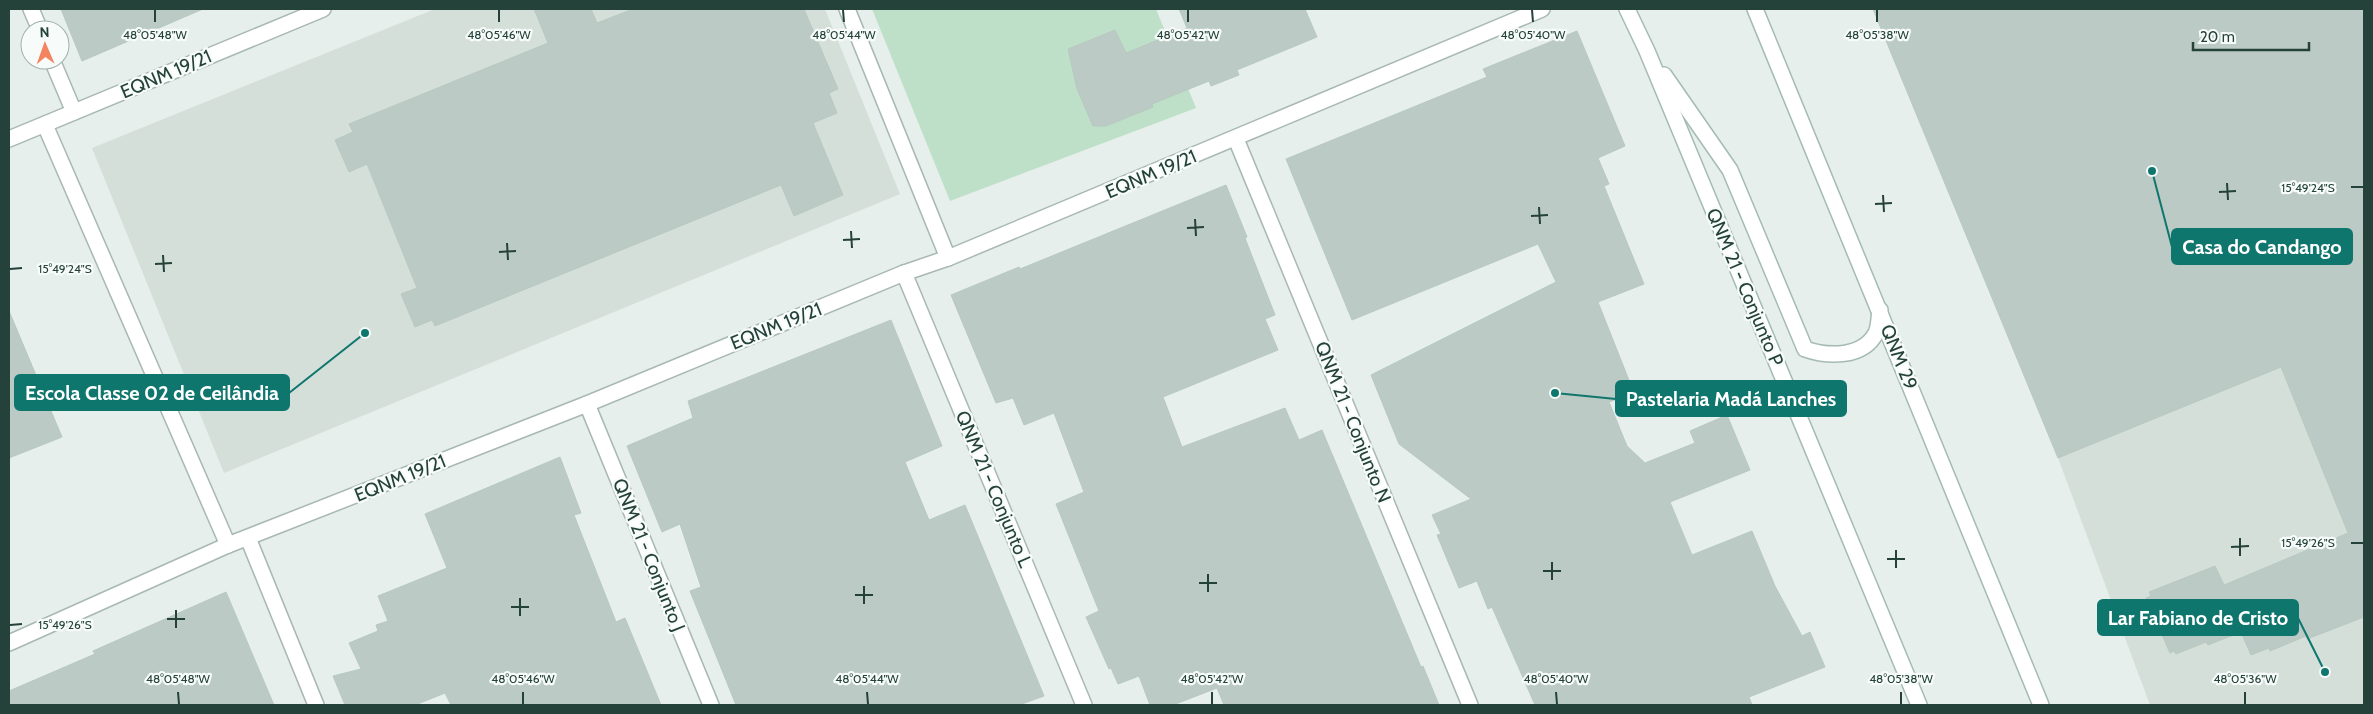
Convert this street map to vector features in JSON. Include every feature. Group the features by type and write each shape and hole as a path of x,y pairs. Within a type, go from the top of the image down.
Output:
{"street":[{"name":"EQNM 19/21","path":"9,139 323,9"},
{"path":"847,9 948,258"},
{"name":"EQNM 19/21","path":"9,642 228,545 587,404 904,273 948,258 1236,139 1542,9"},
{"name":"QNM 21 - Conjunto P","path":"1627,9 1647,51 1918,705"},
{"name":"QNM 29","path":"1755,9 2041,705"},
{"path":"1647,51 1730,170 1806,349 1837,355 1862,348 1876,332 1880,310"},
{"path":"56,70 74,112"},
{"path":"45,125 228,545"},
{"name":"QNM 21 - Conjunto N","path":"1236,139 1470,705"},
{"name":"QNM 21 - Conjunto L","path":"904,273 1084,705"},
{"name":"QNM 21 - Conjunto J","path":"587,404 710,705"},
{"path":"248,538 316,705"}],"shaded area":[{"path":"435,9 825,9 900,194 224,473 92,148"},
{"path":"2364,333 2364,705 2150,705 2058,458"}],"green space":[{"path":"872,9 1156,9 1196,108 950,201"}],"building":[{"path":"61,9 203,9 82,61 70,31 70,20 65,20"},
{"path":"534,9 591,9 597,23 633,9 804,9 838,89 829,93 837,113 813,123 843,195 794,216 781,185 435,326 432,320 415,327 401,294 417,288 367,164 349,172 335,140 353,132 349,124 548,43"},
{"path":"1179,9 1305,9 1317,37 1237,70 1239,75 1211,86 1209,81 1152,104 1153,107 1106,126 1093,126 1077,89 1068,49 1115,30 1126,53 1187,28"},
{"path":"1873,9 2364,9 2364,617 2307,639 2306,636 2270,651 2269,648 2251,655 2241,632 2208,645 2206,642 2176,654 2174,651 2170,653 2146,598 2151,596 2149,592 2215,566 2224,585 2348,533 2281,367 2058,458"},
{"path":"1577,31 1625,146 1598,158 1609,184 1604,186 1644,284 1598,302 1634,393 1609,402 1627,446 1645,463 1695,443 1690,431 1727,415 1750,470 1670,502 1692,555 1752,531 1775,586 1802,636 1810,632 1825,667 1749,697 1752,705 1535,705 1492,607 1488,609 1477,581 1459,588 1437,535 1441,534 1432,515 1471,499 1399,444 1371,375 1556,282 1538,244 1352,320 1286,159 1487,77 1483,69"},
{"path":"1226,185 1275,315 1265,319 1278,350 1163,397 1182,447 1285,408 1299,440 1322,430 1421,667 1423,666 1439,705 1224,705 1217,688 1173,705 1150,705 1139,676 1118,684 1111,668 1109,669 1086,617 1099,611 1056,504 1084,492 1054,413 1024,425 1013,398 996,403 951,295"},
{"path":"9,311 62,437 9,458"},
{"path":"891,320 942,446 905,462 929,520 965,505 1044,696 1019,705 736,705 690,591 701,587 680,524 662,532 627,446 693,418 688,401"},
{"path":"560,457 581,513 574,515 616,622 625,618 661,705 451,705 445,693 415,705 345,705 333,676 361,669 349,643 378,631 376,625 388,621 378,596 447,568 425,514"},
{"path":"226,592 274,705 9,705 9,691 95,654 93,651"}],"place":[{"name":"Casa do Candango","path":"2152,171"},
{"name":"Escola Classe 02 de Ceilândia","path":"365,333"},
{"name":"Pastelaria Madá Lanches","path":"1555,393"},
{"name":"Lar Fabiano de Cristo","path":"2325,672"}]}
